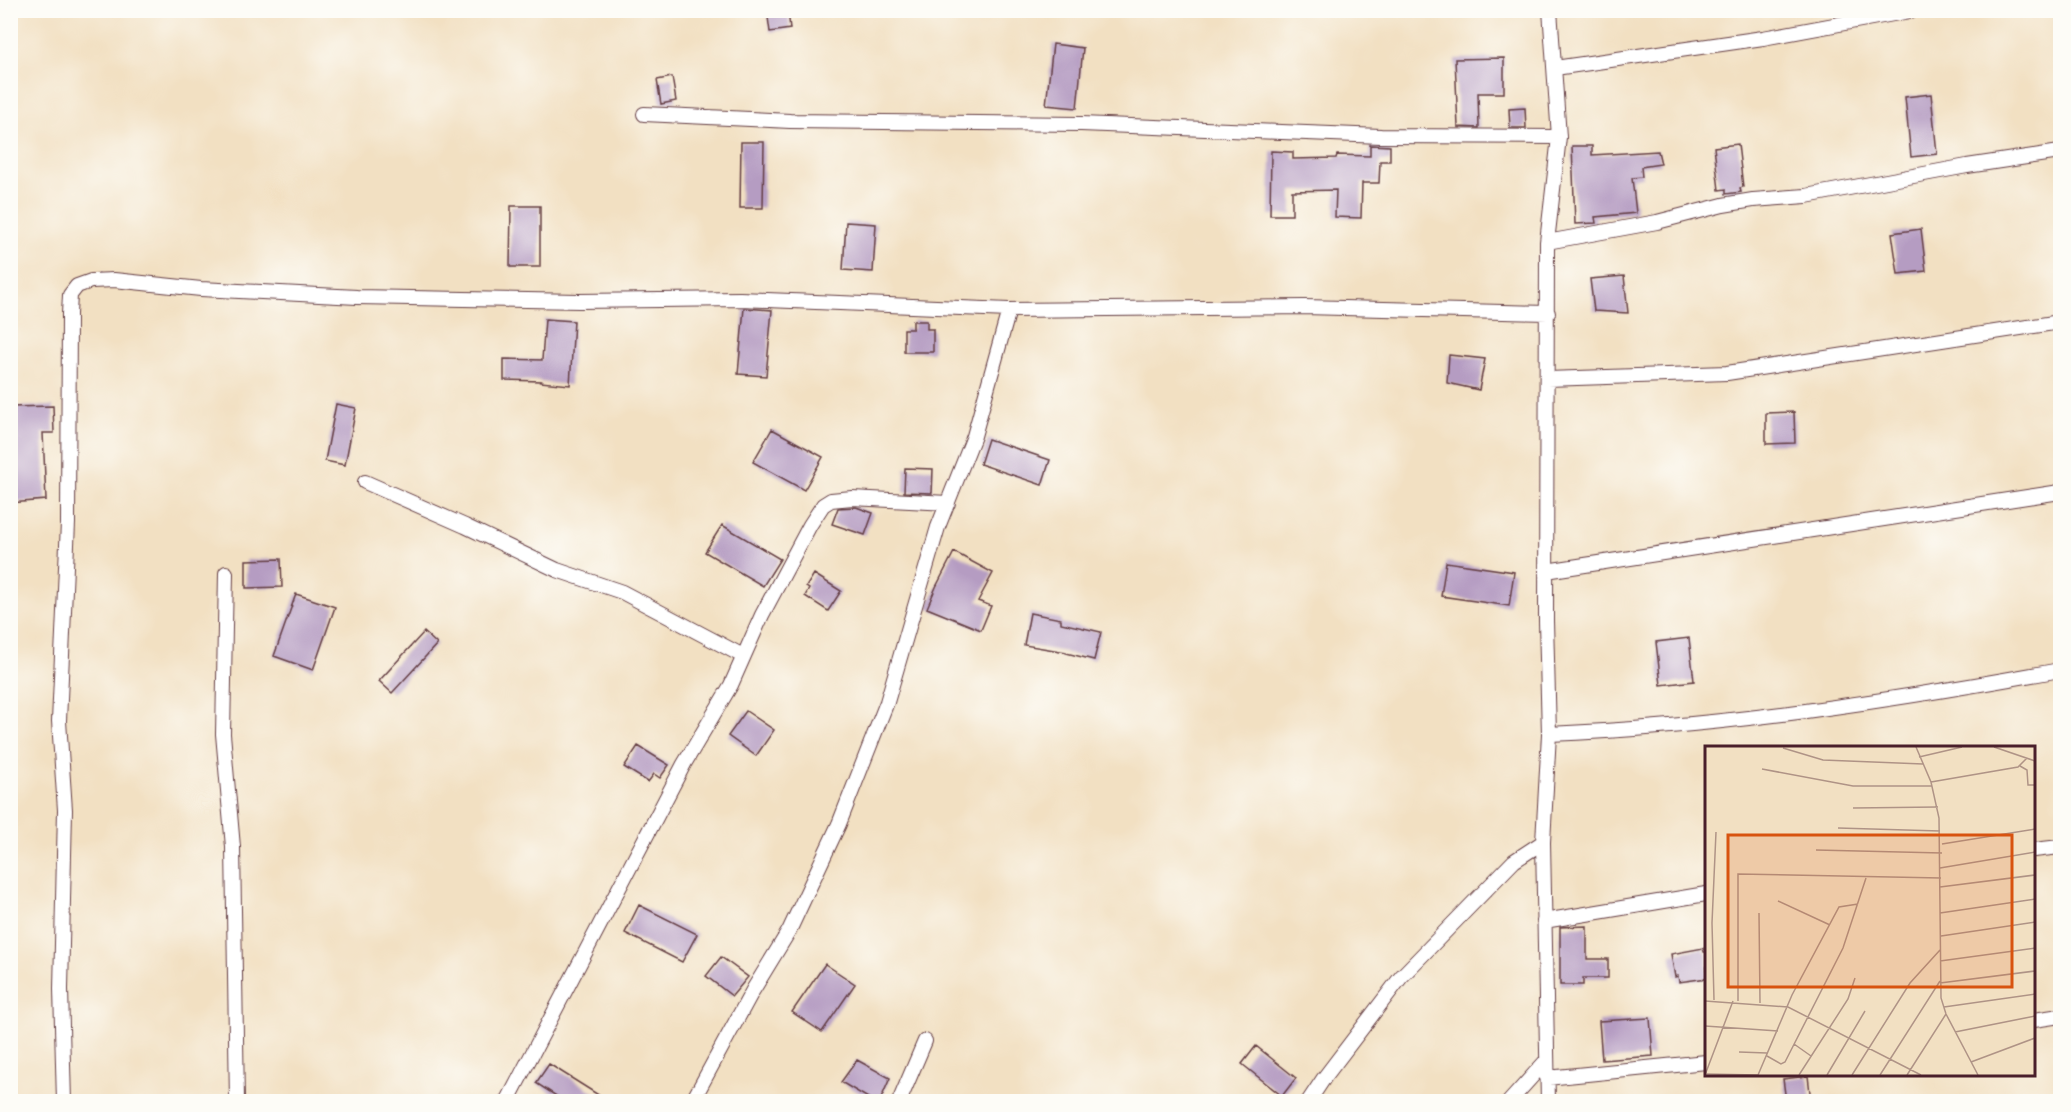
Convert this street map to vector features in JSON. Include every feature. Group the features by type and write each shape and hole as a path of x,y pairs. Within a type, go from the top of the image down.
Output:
{"street":[{"path":"1548,1101 1543,842 1549,734 1546,571 1547,242 1559,137 1550,10"},
{"path":"1555,68 1763,38 1915,10"},
{"path":"644,114 790,121 1081,124 1381,136 1559,137"},
{"path":"1547,242 1657,222 1723,205 1806,196 1967,166 2061,152"},
{"path":"64,1101 61,988 65,810 59,721 68,523 69,315 70,295 77,286 91,280 114,280 201,288 357,297 579,301 740,299 1009,310 1304,307 1548,313"},
{"path":"692,1101 753,990 789,931 839,824 887,702 938,527 974,436 1009,310"},
{"path":"1546,379 1727,373 2061,322"},
{"path":"365,482 557,570 622,592 743,656"},
{"path":"1546,571 2061,492"},
{"path":"507,1101 684,764 731,685 762,615 823,505 831,500 852,498 948,503"},
{"path":"226,573 224,734 233,847 237,1101"},
{"path":"1549,734 1635,730 1823,710 2061,670"},
{"path":"1308,1101 1401,977 1514,861 1543,842"},
{"path":"2035,850 2061,847"},
{"path":"1544,921 1705,894"},
{"path":"2035,1020 2061,1016"},
{"path":"899,1101 925,1041"},
{"path":"1509,1101 1546,1061"},
{"path":"1547,1078 1705,1062"}],"building":[{"path":"767,10 788,10 790,29 770,32"},
{"path":"1053,44 1083,48 1077,108 1046,105"},
{"path":"1504,58 1504,93 1478,93 1479,128 1458,127 1455,59"},
{"path":"672,77 676,101 661,104 657,80"},
{"path":"1931,94 1937,154 1911,157 1905,97"},
{"path":"1525,108 1526,128 1510,128 1509,109"},
{"path":"741,142 764,142 763,208 740,208"},
{"path":"1738,144 1743,187 1740,188 1741,192 1726,194 1726,189 1719,190 1714,147"},
{"path":"1370,145 1390,146 1390,161 1380,161 1379,183 1362,183 1361,218 1335,217 1336,190 1292,191 1292,215 1270,215 1271,151 1293,152 1293,159 1336,158 1337,155 1370,156"},
{"path":"1572,146 1592,146 1592,155 1658,151 1661,164 1641,167 1642,177 1632,178 1636,213 1595,217 1596,223 1575,224"},
{"path":"511,206 540,206 540,267 510,267"},
{"path":"846,222 876,224 873,272 843,270"},
{"path":"1921,229 1926,271 1898,274 1892,233"},
{"path":"1624,276 1628,313 1594,311 1590,279"},
{"path":"744,308 772,310 766,376 738,374"},
{"path":"545,319 574,321 570,385 504,380 504,359 542,360"},
{"path":"913,321 927,321 927,329 933,329 933,352 904,352 904,329 913,329"},
{"path":"1449,355 1485,359 1479,390 1447,383"},
{"path":"336,404 356,408 345,465 325,461"},
{"path":"53,406 54,433 43,433 46,500 10,503 10,407"},
{"path":"1794,412 1795,443 1766,444 1766,413"},
{"path":"772,429 823,457 804,490 753,462"},
{"path":"988,439 1050,460 1042,485 980,464"},
{"path":"905,468 933,469 932,493 904,492"},
{"path":"856,507 873,513 865,535 832,524 838,508"},
{"path":"722,525 780,559 763,586 705,552"},
{"path":"954,552 993,573 978,601 991,606 981,630 927,608"},
{"path":"281,559 282,587 246,588 246,560"},
{"path":"1446,562 1514,572 1509,606 1441,596"},
{"path":"814,574 841,591 828,611 805,596 809,589 806,587"},
{"path":"296,594 335,607 313,670 274,656"},
{"path":"1030,613 1061,619 1061,623 1101,632 1094,660 1066,652 1024,645"},
{"path":"424,632 437,644 392,693 379,681"},
{"path":"1689,638 1694,681 1661,685 1656,642"},
{"path":"746,711 774,730 756,756 728,736"},
{"path":"638,746 669,765 660,778 654,774 648,782 624,767"},
{"path":"639,905 697,934 682,962 625,933"},
{"path":"1587,926 1587,959 1608,959 1608,978 1583,978 1583,985 1560,985 1560,927"},
{"path":"1703,948 1705,978 1679,982 1678,976 1675,977 1671,954"},
{"path":"721,957 748,977 732,996 706,976"},
{"path":"825,964 855,984 822,1032 792,1012"},
{"path":"1650,1018 1653,1056 1602,1060 1599,1021"},
{"path":"1256,1046 1296,1078 1282,1096 1242,1064"},
{"path":"857,1060 890,1078 880,1101 873,1101 841,1082"},
{"path":"549,1064 608,1101 564,1101 536,1083"},
{"path":"1808,1076 1811,1101 1786,1101 1783,1079"}]}
